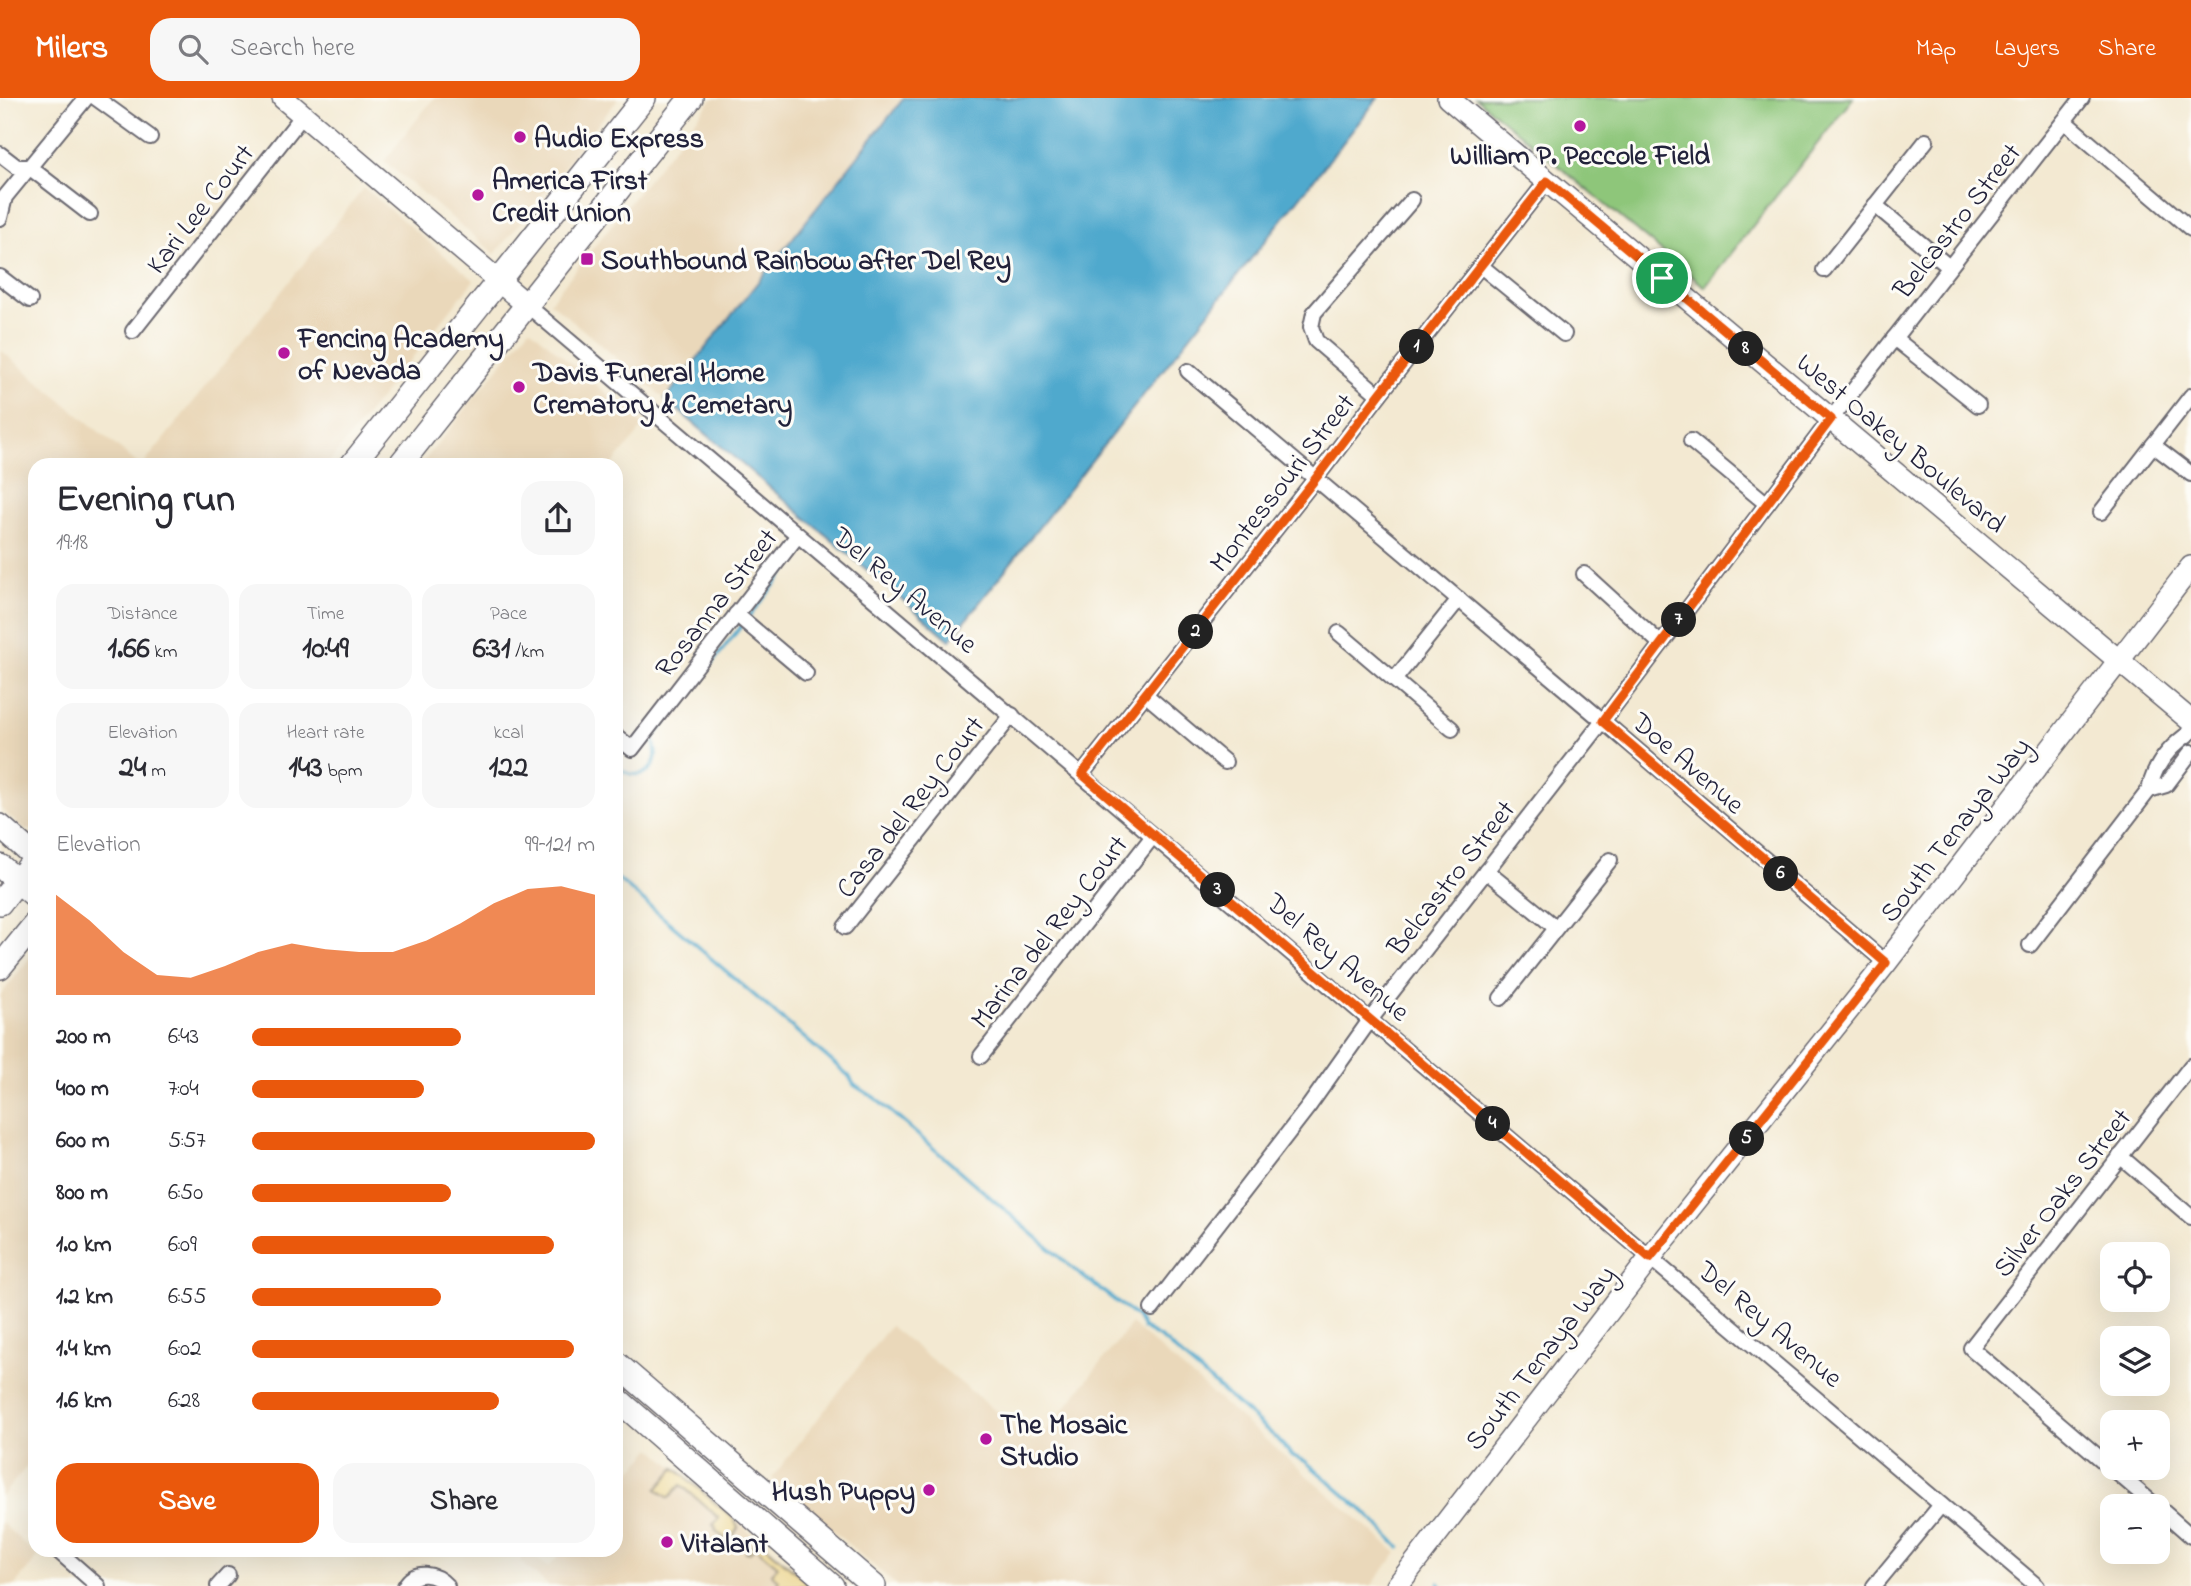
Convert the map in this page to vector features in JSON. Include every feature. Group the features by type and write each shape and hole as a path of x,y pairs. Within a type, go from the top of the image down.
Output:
{"main road":[{"path":"358,458 644,98"},
{"path":"405,458 691,98"},
{"path":"0,826 28,852"},
{"path":"0,866 26,888 0,903"},
{"path":"0,967 28,933"},
{"path":"623,1369 874,1586"},
{"path":"623,1404 832,1586"}],"street":[{"path":"0,218 5,197 86,98"},
{"path":"96,98 150,137"},
{"path":"114,110 124,98"},
{"name":"Del Rey Avenue","path":"283,98 2037,1586"},
{"name":"West Oakey Boulevard","path":"1448,98 2191,721"},
{"name":"Belcastro Street","path":"1152,1309 1831,419 2082,98"},
{"name":"Kari Lee Court","path":"133,331 303,115"},
{"path":"2064,121 2191,229"},
{"path":"1824,270 1926,141"},
{"path":"0,154 17,167 29,167 90,214"},
{"name":"Montessouri Street","path":"1082,774 1547,181"},
{"path":"1379,395 1316,341 1311,327 1314,313 1412,200"},
{"path":"1875,205 1949,267"},
{"path":"1481,266 1564,334"},
{"path":"0,277 30,300"},
{"name":"Belcastro Street","path":"1894,338 1978,405"},
{"name":"Doe Avenue","path":"1188,371 1886,963"},
{"path":"2101,512 2191,396"},
{"path":"1691,441 1767,504"},
{"path":"2152,445 2191,474"},
{"name":"Rosanna Street","path":"623,742 632,749 798,535"},
{"name":"South Tenaya Way","path":"1397,1586 1650,1258 1886,963 2191,568"},
{"path":"1584,574 1661,644"},
{"path":"1395,679 1459,600"},
{"path":"736,614 806,673"},
{"path":"1339,633 1452,729"},
{"path":"1146,695 1225,762"},
{"name":"Casa del Rey Court","path":"845,927 1012,715"},
{"path":"2030,945 2149,790 2152,774 2177,741 2191,732"},
{"path":"2149,790 2166,785 2191,752"},
{"name":"Marina del Rey Court","path":"981,1056 1153,836"},
{"path":"1501,998 1610,860"},
{"path":"1486,871 1555,928"},
{"name":"Silver Oaks Street","path":"2142,1494 1971,1348 2191,1066"},
{"path":"2120,1156 2191,1217"},
{"path":"1874,1586 1941,1505"},
{"path":"2170,1518 2191,1536"},
{"path":"65,1557 98,1586"},
{"path":"405,1586 409,1579 424,1574 440,1578 447,1586"}],"shaded area":[{"path":"434,98 619,98 495,254 384,161"},
{"path":"713,98 904,98 665,399 550,302"},
{"path":"364,188 474,280 333,458 149,458"},
{"path":"530,328 644,426 618,458 427,458"},
{"path":"2,351 131,458 28,458 28,830 25,830 0,808"},
{"path":"28,960 28,1465 0,1498 0,996"},
{"path":"1131,1324 1397,1553 1371,1586 897,1586 772,1478 890,1326 1033,1441 1041,1434 1044,1435"},
{"path":"652,1448 783,1561 779,1581 775,1586 549,1586 521,1562 522,1557 535,1557 548,1567 557,1557 623,1557 623,1481"},
{"path":"0,1521 28,1548 28,1557 38,1557 14,1586 0,1586"}],"green space":[{"path":"1476,98 1853,98 1705,287"}],"sand":[{"path":"675,1468 734,1519 738,1528 732,1538 724,1538 715,1530 713,1525 719,1518 681,1485 669,1498 657,1489"},
{"path":"756,1541 762,1543 812,1586 775,1586 779,1581 771,1574 778,1566 755,1547 750,1553 746,1552"}],"water":[{"path":"904,98 1378,98 950,640 665,399"}],"waterway":[{"path":"747,619 799,554 796,551 799,547"},
{"path":"623,770 638,775 648,771 656,757 654,737 742,625"},
{"path":"623,883 849,1076 854,1085 875,1098 1077,1272 1137,1317 1143,1328 1162,1339 1274,1436 1293,1456 1305,1461 1367,1514 1400,1548"}],"place":[{"name":"William P. Peccole Field","path":"1580,126"},
{"name":"Audio Express","path":"520,137"},
{"name":"America First Credit Union","path":"478,195"},
{"name":"Southbound Rainbow after Del Rey","path":"587,259"},
{"name":"Fencing Academy of Nevada","path":"284,353"},
{"name":"Davis Funeral Home Crematory & Cemetary","path":"519,387"},
{"name":"The Mosaic Studio","path":"986,1439"},
{"name":"Hush Puppy","path":"929,1490"},
{"name":"Vitalant","path":"667,1542"}],"route":[{"path":"1547,181 1662,278 1831,419 1603,721 1886,963 1716,1179 1650,1258 1082,774 1547,181"}]}
